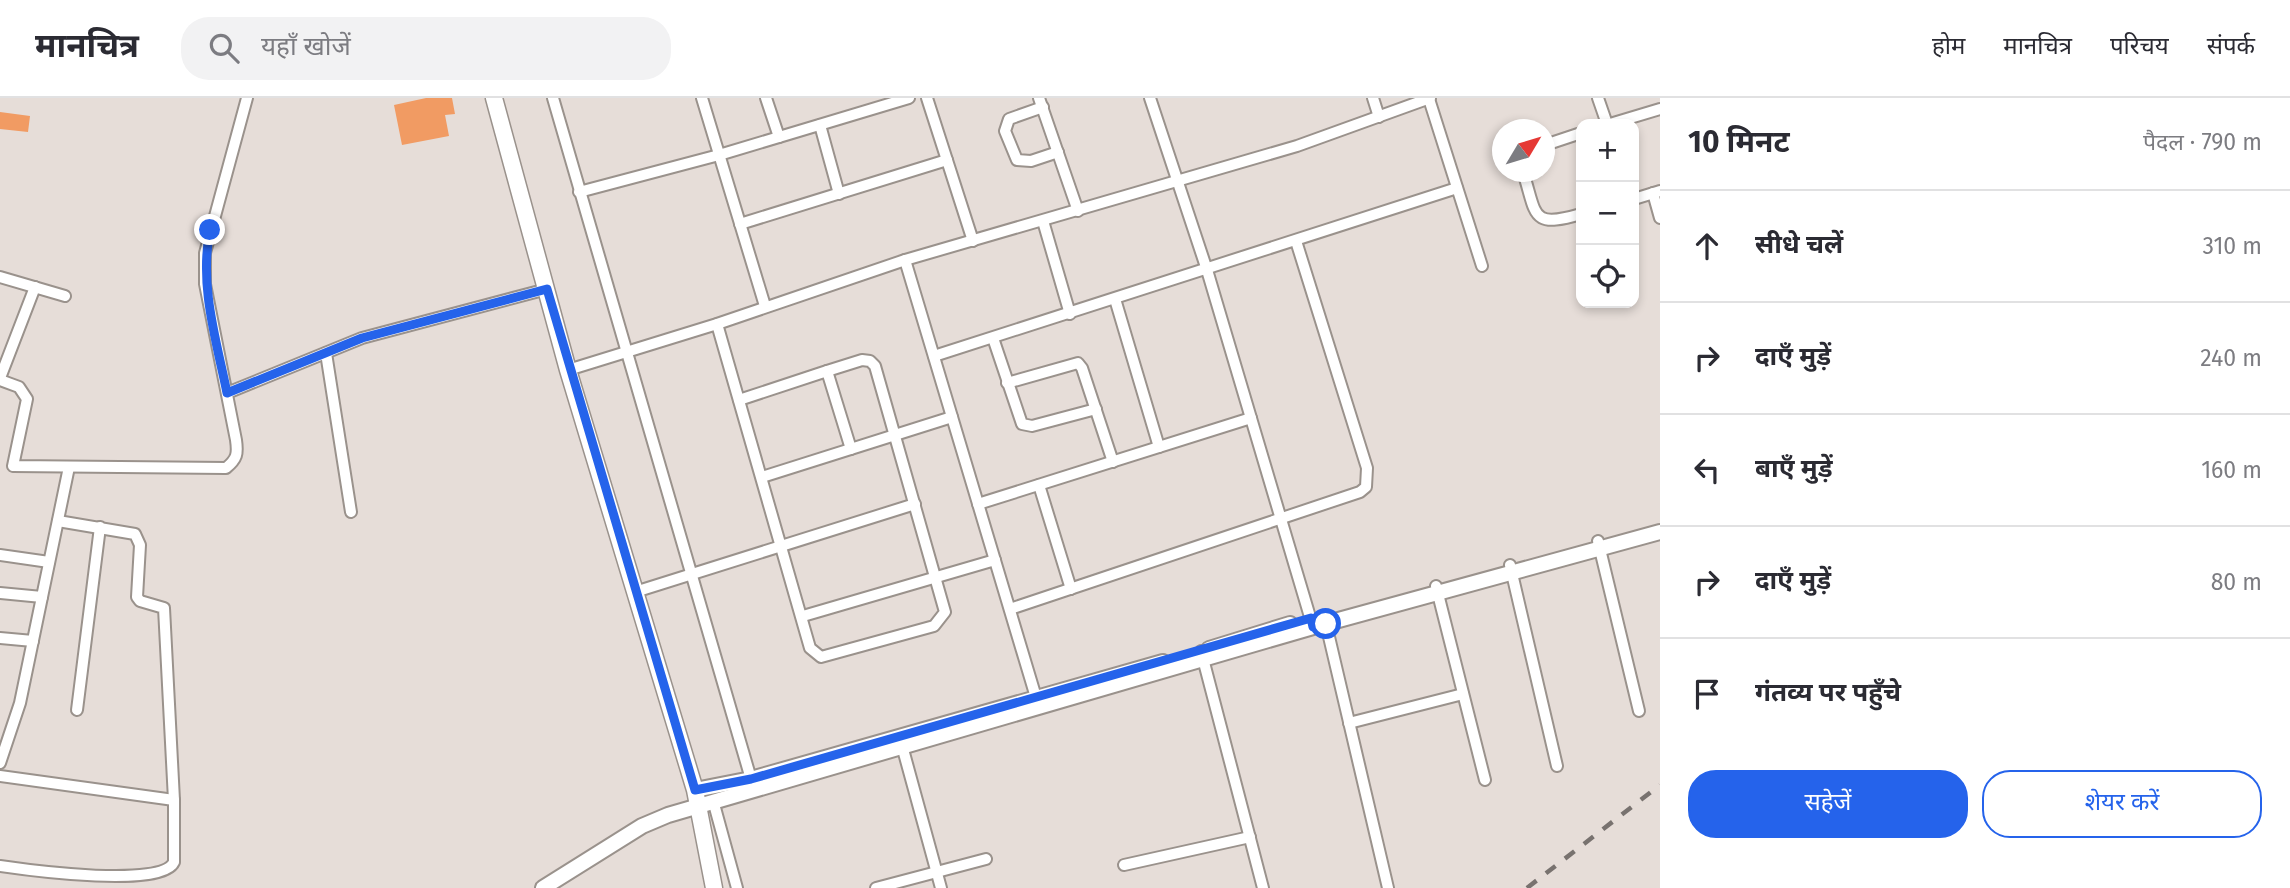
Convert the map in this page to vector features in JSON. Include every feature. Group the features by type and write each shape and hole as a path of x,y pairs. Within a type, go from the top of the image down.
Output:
{"main road":[{"path":"494,98 568,370 695,790 706,806 714,888"}],"street":[{"path":"0,464 226,468 234,461 238,453 205,284 205,253 247,98"},
{"path":"552,98 624,352 751,779"},
{"path":"702,98 765,306"},
{"path":"766,98 779,137"},
{"path":"579,192 719,155 909,98"},
{"path":"928,98 973,241"},
{"path":"1150,98 1206,270 1281,521 1349,723 1388,888"},
{"path":"1373,98 1379,117"},
{"path":"568,370 718,324 905,260 1297,146 1430,98 1482,267"},
{"path":"1598,98 1607,119"},
{"path":"1058,152 1031,161 1017,160 1005,131 1005,123 1041,103 1058,152 1078,211"},
{"path":"1626,119 1660,109"},
{"path":"820,125 839,194"},
{"path":"1555,142 1576,135"},
{"path":"740,224 947,160"},
{"path":"1526,182 1538,217 1546,222 1576,215"},
{"path":"934,356 1457,188"},
{"path":"1639,197 1656,192 1660,218"},
{"path":"1043,222 1070,314"},
{"path":"1010,609 1281,521 1360,492 1369,478 1296,241"},
{"path":"905,260 1037,703"},
{"path":"0,277 65,296"},
{"path":"13,466 27,398 19,387 0,379 35,287"},
{"path":"227,393 326,353 413,323 547,289"},
{"path":"1115,299 1159,447"},
{"path":"718,324 810,648 821,657 830,656 934,626 945,612 875,366 870,361 862,360 740,400"},
{"path":"993,338 1018,419 1026,427 1096,409"},
{"path":"326,353 351,512"},
{"path":"1007,383 1078,363 1113,462"},
{"path":"827,372 851,449"},
{"path":"762,477 952,417"},
{"path":"978,504 1251,418"},
{"path":"0,763 20,703 69,467"},
{"path":"1039,485 1071,589"},
{"path":"635,592 915,504"},
{"path":"0,866 123,885 164,879 172,872 174,862 174,800 164,608 137,597 139,539 128,532 58,521"},
{"path":"543,888 642,826 901,743 1599,544 1660,523"},
{"path":"77,710 100,527"},
{"path":"1599,544 1660,532"},
{"path":"1599,544 1639,711"},
{"path":"0,555 50,562"},
{"path":"803,616 995,560"},
{"path":"1510,569 1558,766"},
{"path":"1437,589 1485,780"},
{"path":"0,593 42,597"},
{"path":"0,639 33,641"},
{"path":"1202,656 1263,888"},
{"path":"1349,723 1463,694"},
{"path":"695,790 901,743"},
{"path":"901,743 941,888"},
{"path":"0,776 174,800"},
{"path":"706,806 737,888"},
{"path":"1124,865 1250,837"},
{"path":"876,888 986,859"}],"building":[{"path":"426,98 452,98 455,114 445,115 449,136 402,145 394,105"},
{"path":"0,112 30,116 28,132 0,129"}],"railway":[{"path":"1527,888 1660,785"}],"route":[{"path":"210,230 205,253 205,284 227,393 362,338 547,289 568,370 695,790 751,779 1311,618 1313,627 1326,624"}]}
